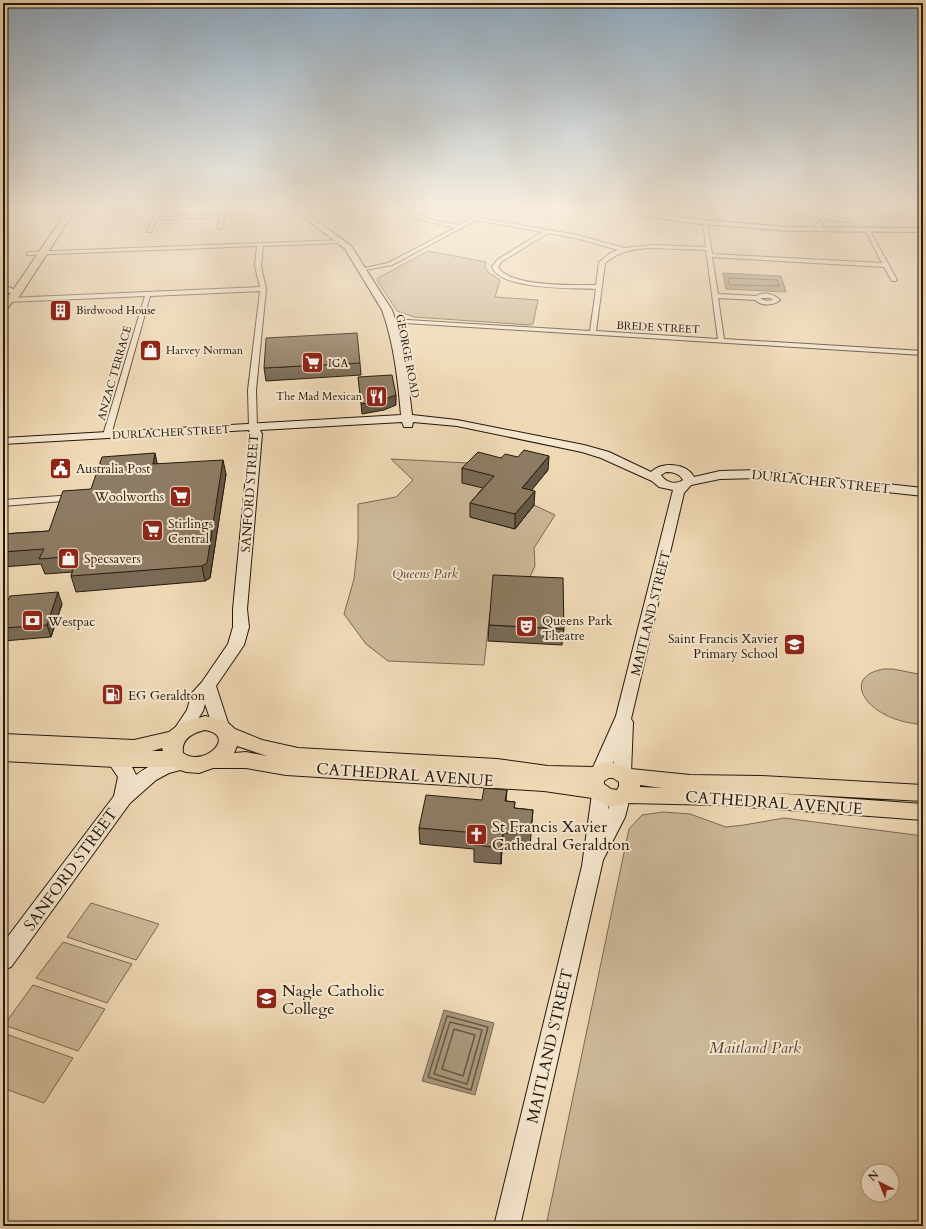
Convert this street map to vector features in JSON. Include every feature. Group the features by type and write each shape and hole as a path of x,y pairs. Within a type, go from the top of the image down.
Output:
{"main road":[{"path":"5,298 16,295 34,266"},
{"path":"5,298 18,274"},
{"path":"3,741 134,747 152,744 180,734 201,724 213,724 224,730 230,739 226,751 214,761 197,765 179,761 3,754"},
{"name":"CATHEDRAL AVENUE","path":"224,730 251,744 265,749 298,754 497,767 599,783"},
{"path":"179,761 173,754 172,748 180,734"},
{"name":"CATHEDRAL AVENUE","path":"214,761 246,760 286,767 544,782 599,783"},
{"path":"611,770 624,785 611,798 599,783 611,770"},
{"name":"CATHEDRAL AVENUE","path":"624,785 690,783 761,784 923,793"},
{"name":"CATHEDRAL AVENUE","path":"624,785 651,797 687,795 923,812"}],"street":[{"name":"SANFORD STREET","path":"180,734 195,711 198,697 208,686 236,645 241,627 240,609 256,434 252,420 252,390 263,289 258,266"},
{"name":"GEORGE ROAD","path":"360,266 387,310 391,322 402,381 407,422"},
{"path":"362,270 379,266"},
{"path":"495,266 496,270 510,278 528,282 598,287"},
{"path":"593,333 601,266"},
{"path":"711,266 721,340"},
{"path":"886,266 894,280"},
{"path":"5,298 263,289"},
{"name":"ANZAC TERRACE","path":"107,435 148,294"},
{"path":"716,296 757,298"},
{"name":"BREDE STREET","path":"391,322 721,340 923,353"},
{"name":"DURLACHER STREET","path":"3,441 340,422 375,425 407,422 485,429 584,449 605,455 670,486 685,479 720,475 760,474 923,492"},
{"name":"DURLACHER STREET","path":"624,464 668,469 685,479"},
{"path":"668,469 659,471 655,475 674,511"},
{"name":"MAITLAND STREET","path":"507,1226 592,866 599,783 624,716 678,492 685,479"},
{"path":"3,502 60,499"},
{"path":"208,686 224,730"},
{"name":"MAITLAND STREET","path":"592,866 616,817 624,785 624,716"},
{"name":"SANFORD STREET","path":"115,759 127,771 127,782 123,798"},
{"name":"SANFORD STREET","path":"3,960 123,798 145,776 179,761"}],"green space":[{"path":"400,266 485,266 488,272 500,280 495,297 538,300 533,324 414,317 397,311 377,280"},
{"name":"Queens Park","path":"391,459 469,463 494,491 470,517 515,529 534,505 555,515 534,548 535,566 529,579 490,612 484,665 388,661 366,644 344,614 354,579 358,541 358,504 396,497 413,480"},
{"path":"884,669 893,669 923,675 923,725 893,718 875,709 864,696 862,682 873,672"},
{"name":"Maitland Park","path":"663,812 690,814 726,827 784,818 923,836 923,1226 546,1226 629,829 642,815"},
{"path":"91,903 159,924 136,960 67,937"},
{"path":"63,942 132,964 107,1003 36,978"},
{"path":"33,985 105,1009 78,1051 4,1025"},
{"path":"3,1033 73,1058 44,1103 3,1088"}],"water":[{"path":"723,273 781,276 786,292 726,289"},
{"path":"444,1010 494,1023 475,1095 422,1081"}],"building":[{"path":"357,333 360,363 264,368 266,338"},
{"path":"392,375 396,395 383,400 361,404 358,377"},
{"path":"524,450 549,456 522,488 535,491 515,514 470,503 494,476 462,468 478,452 501,458 505,454 518,457"},
{"name":"Stirlings Central","path":"155,453 153,464 223,460 207,563 202,566 71,576 77,556 39,559 44,549 3,552 3,534 49,531 63,491 91,489 102,457"},
{"name":"Queens Park Theatre","path":"493,575 563,578 564,629 489,625"},
{"path":"58,592 47,625 3,628 3,612 10,596"},
{"path":"484,788 507,790 505,801 515,802 514,808 533,810 531,830 514,828 514,834 503,833 501,848 474,845 476,833 419,828 426,795 482,800"}],"place":[{"name":"Birdwood House","path":"60,310"},
{"name":"Harvey Norman","path":"151,350"},
{"name":"IGA","path":"313,363"},
{"name":"The Mad Mexican","path":"377,396"},
{"name":"Australia Post","path":"61,468"},
{"name":"Woolworths","path":"180,496"},
{"name":"Stirlings Central","path":"152,530"},
{"name":"Specsavers","path":"69,558"},
{"name":"Westpac","path":"32,621"},
{"name":"Queens Park Theatre","path":"526,627"},
{"name":"Saint Francis Xavier Primary School","path":"794,645"},
{"name":"EG Geraldton","path":"112,695"},
{"name":"St Francis Xavier Cathedral Geraldton","path":"476,835"},
{"name":"Nagle Catholic College","path":"267,999"}]}
